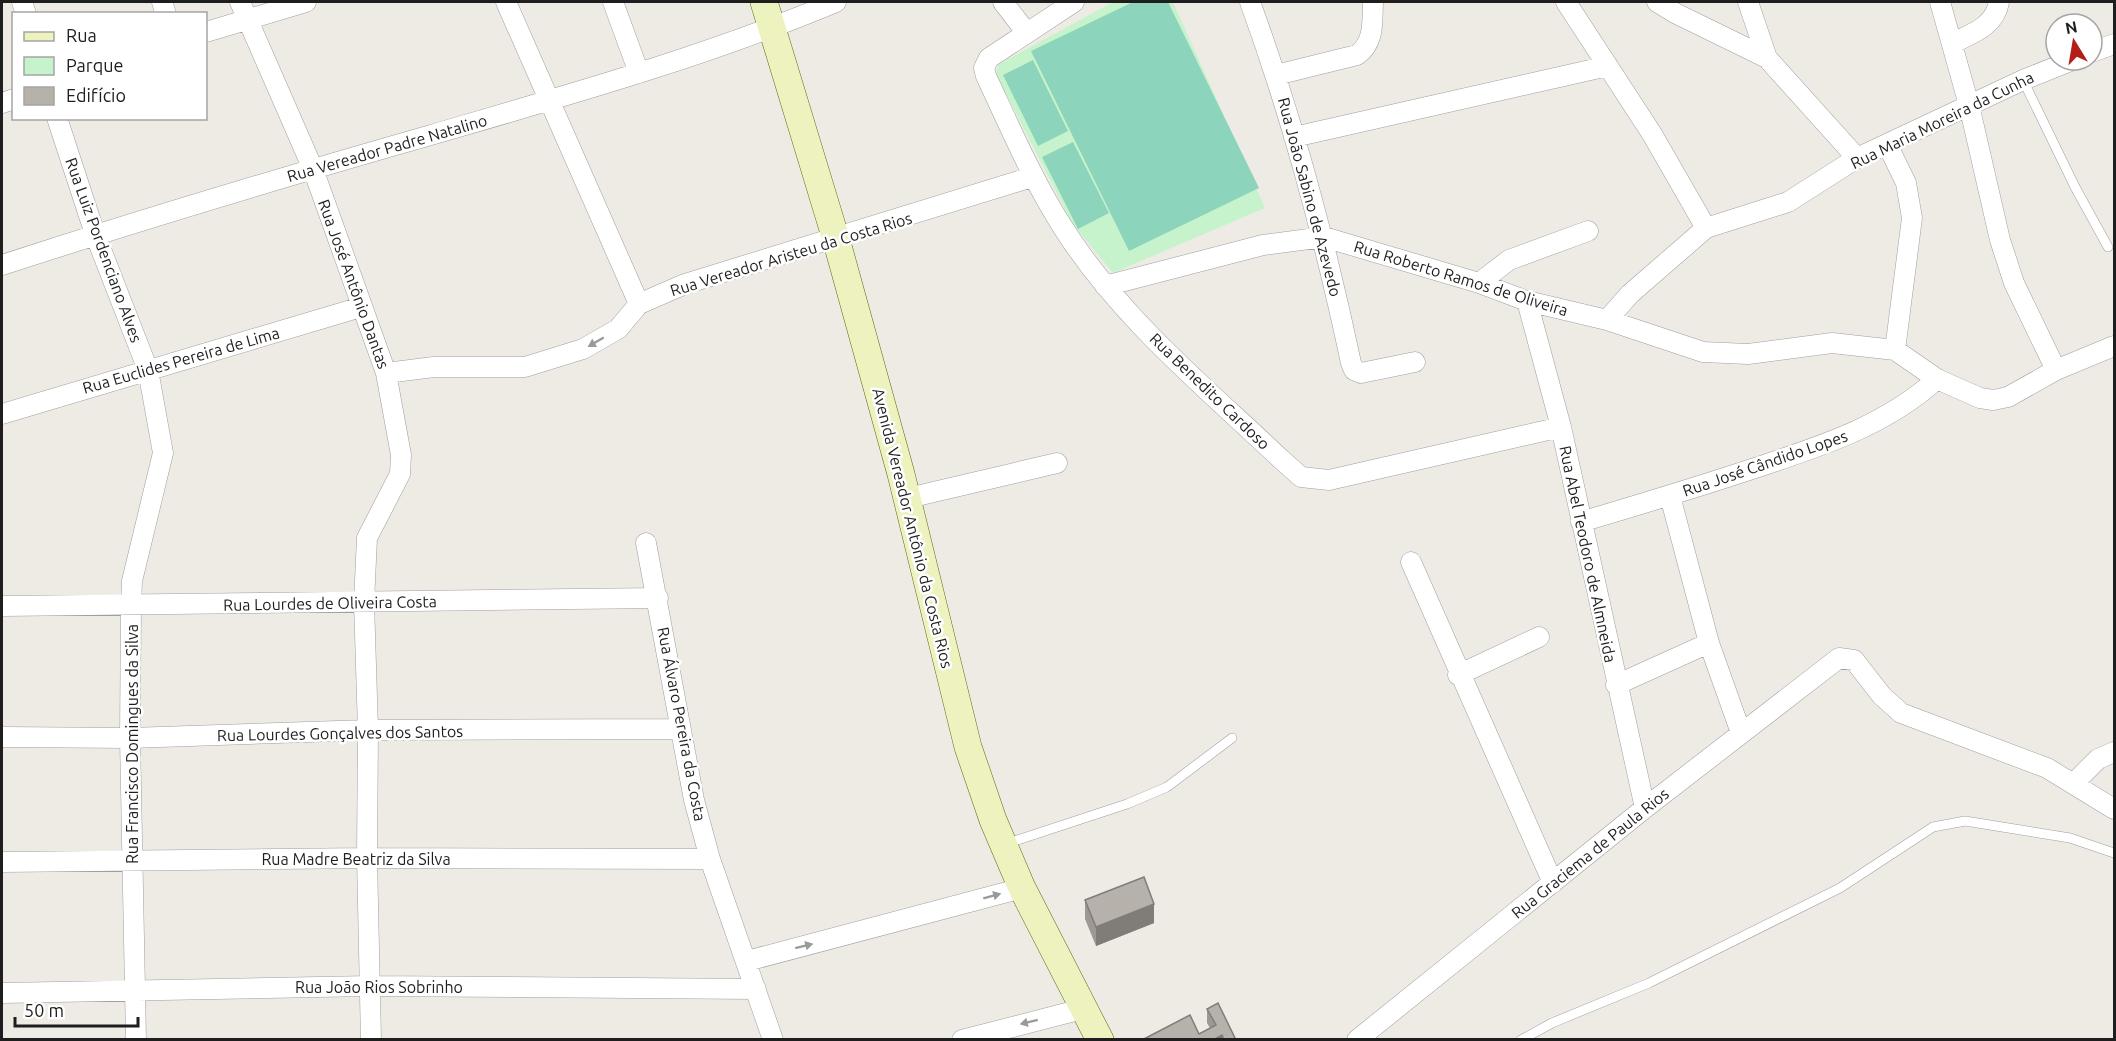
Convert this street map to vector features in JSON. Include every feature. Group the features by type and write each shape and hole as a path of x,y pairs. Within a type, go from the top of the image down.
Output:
{"main road":[{"name":"Avenida Vereador Antônio da Costa Rios","path":"764,2 836,239 908,498 969,747 1003,844 1022,888 1086,1008 1100,1040"}],"street":[{"path":"207,31 243,10 306,2"},
{"path":"506,2 639,304"},
{"path":"613,2 639,74"},
{"name":"Rua Vereador Padre Natalino","path":"2,265 95,234 639,74 771,29 836,2"},
{"path":"1002,2 1026,32 1074,2"},
{"name":"Rua João Sabino de Azevedo","path":"1250,2 1276,75 1324,237 1354,370 1361,373 1378,372 1415,362"},
{"path":"1276,75 1357,55 1366,48 1371,39 1373,2"},
{"path":"1566,2 1652,134 1706,228"},
{"path":"1658,2 1675,13 1767,58 1857,158"},
{"path":"1748,2 1767,58"},
{"path":"1940,2 1969,105 2000,240 2014,283 2056,370"},
{"path":"1953,43 1984,27 1992,20 2002,2"},
{"name":"Rua José Antônio Dantas","path":"243,10 313,169 386,373 399,445 400,474 367,538 364,602"},
{"name":"Rua Benedito Cardoso","path":"1026,32 989,58 984,68 1032,177 1063,228 1105,286 1171,355 1301,477 1329,480 1561,427"},
{"path":"1294,136 1608,66"},
{"name":"Rua Maria Moreira da Cunha","path":"1607,321 1630,294 1706,228 1788,202 1857,158 1888,146 1969,105 2044,72"},
{"name":"Rua Luiz Pordenciano Alves","path":"58,120 95,234 148,370 163,453"},
{"path":"1888,146 1906,183 1912,218 1895,350"},
{"name":"Rua Vereador Aristeu da Costa Rios","path":"386,373 434,367 525,367 583,349 618,329 639,304 685,284 1032,177"},
{"path":"1479,283 1509,260 1588,231"},
{"name":"Rua Roberto Ramos de Oliveira","path":"1105,286 1263,245 1324,237 1479,283 1527,301 1607,321 1703,352 1749,354 1832,343 1895,350 1937,379 1980,398 1993,400 2008,397 2056,370 2115,346"},
{"name":"Rua Abel Teodoro de Almneida","path":"1527,301 1561,427 1616,685 1645,808"},
{"name":"Rua Euclides Pereira de Lima","path":"2,414 361,308"},
{"name":"Rua José Cândido Lopes","path":"1581,522 1670,496 1836,441 1919,396 1937,379"},
{"name":"Rua Francisco Domingues da Silva","path":"136,1040 137,989 130,738 132,581 163,453"},
{"path":"908,498 1057,463"},
{"path":"1670,496 1709,643 1741,733"},
{"name":"Rua Álvaro Pereira da Costa","path":"646,543 694,800 710,859 773,1040"},
{"path":"1411,562 1458,675 1553,883"},
{"name":"Rua Lourdes de Oliveira Costa","path":"2,606 658,598"},
{"path":"364,602 368,730 367,858 371,1040"},
{"path":"1458,675 1539,637"},
{"path":"1616,685 1709,643"},
{"name":"Rua Graciema de Paula Rios","path":"1357,1040 1645,808 1839,658 1854,660 1882,696 1901,713 2048,768 2075,782 2115,809"},
{"name":"Rua Lourdes Gonçalves dos Santos","path":"2,737 130,738 368,730 679,729"},
{"path":"2075,782 2098,759 2115,752"},
{"name":"Rua Madre Beatriz da Silva","path":"2,862 367,858 710,859"},
{"path":"747,961 1022,888"},
{"name":"Rua João Rios Sobrinho","path":"2,993 370,986 756,988"},
{"path":"962,1040 1086,1008"}],"lane":[{"path":"2023,80 2075,188 2108,247"},
{"path":"1003,844 1127,804 1167,788 1232,738"},
{"path":"1521,1040 1552,1023 1649,984 1840,888 1933,826 1965,821 2070,838 2115,853"}],"green space":[{"path":"1113,2 1173,2 1265,208 1113,273 1072,223 996,74 999,64"},
{"path":"1133,2 1168,2 1259,188 1129,251 1031,51"},
{"path":"1033,60 1068,131 1038,146 1003,75"},
{"path":"1073,142 1109,213 1078,229 1042,157"}],"building":[{"path":"1144,877 1154,904 1096,927 1085,900"},
{"path":"1218,1003 1236,1040 1224,1040 1222,1035 1213,1040 1142,1040 1190,1015 1199,1034 1216,1025 1207,1009"}]}
